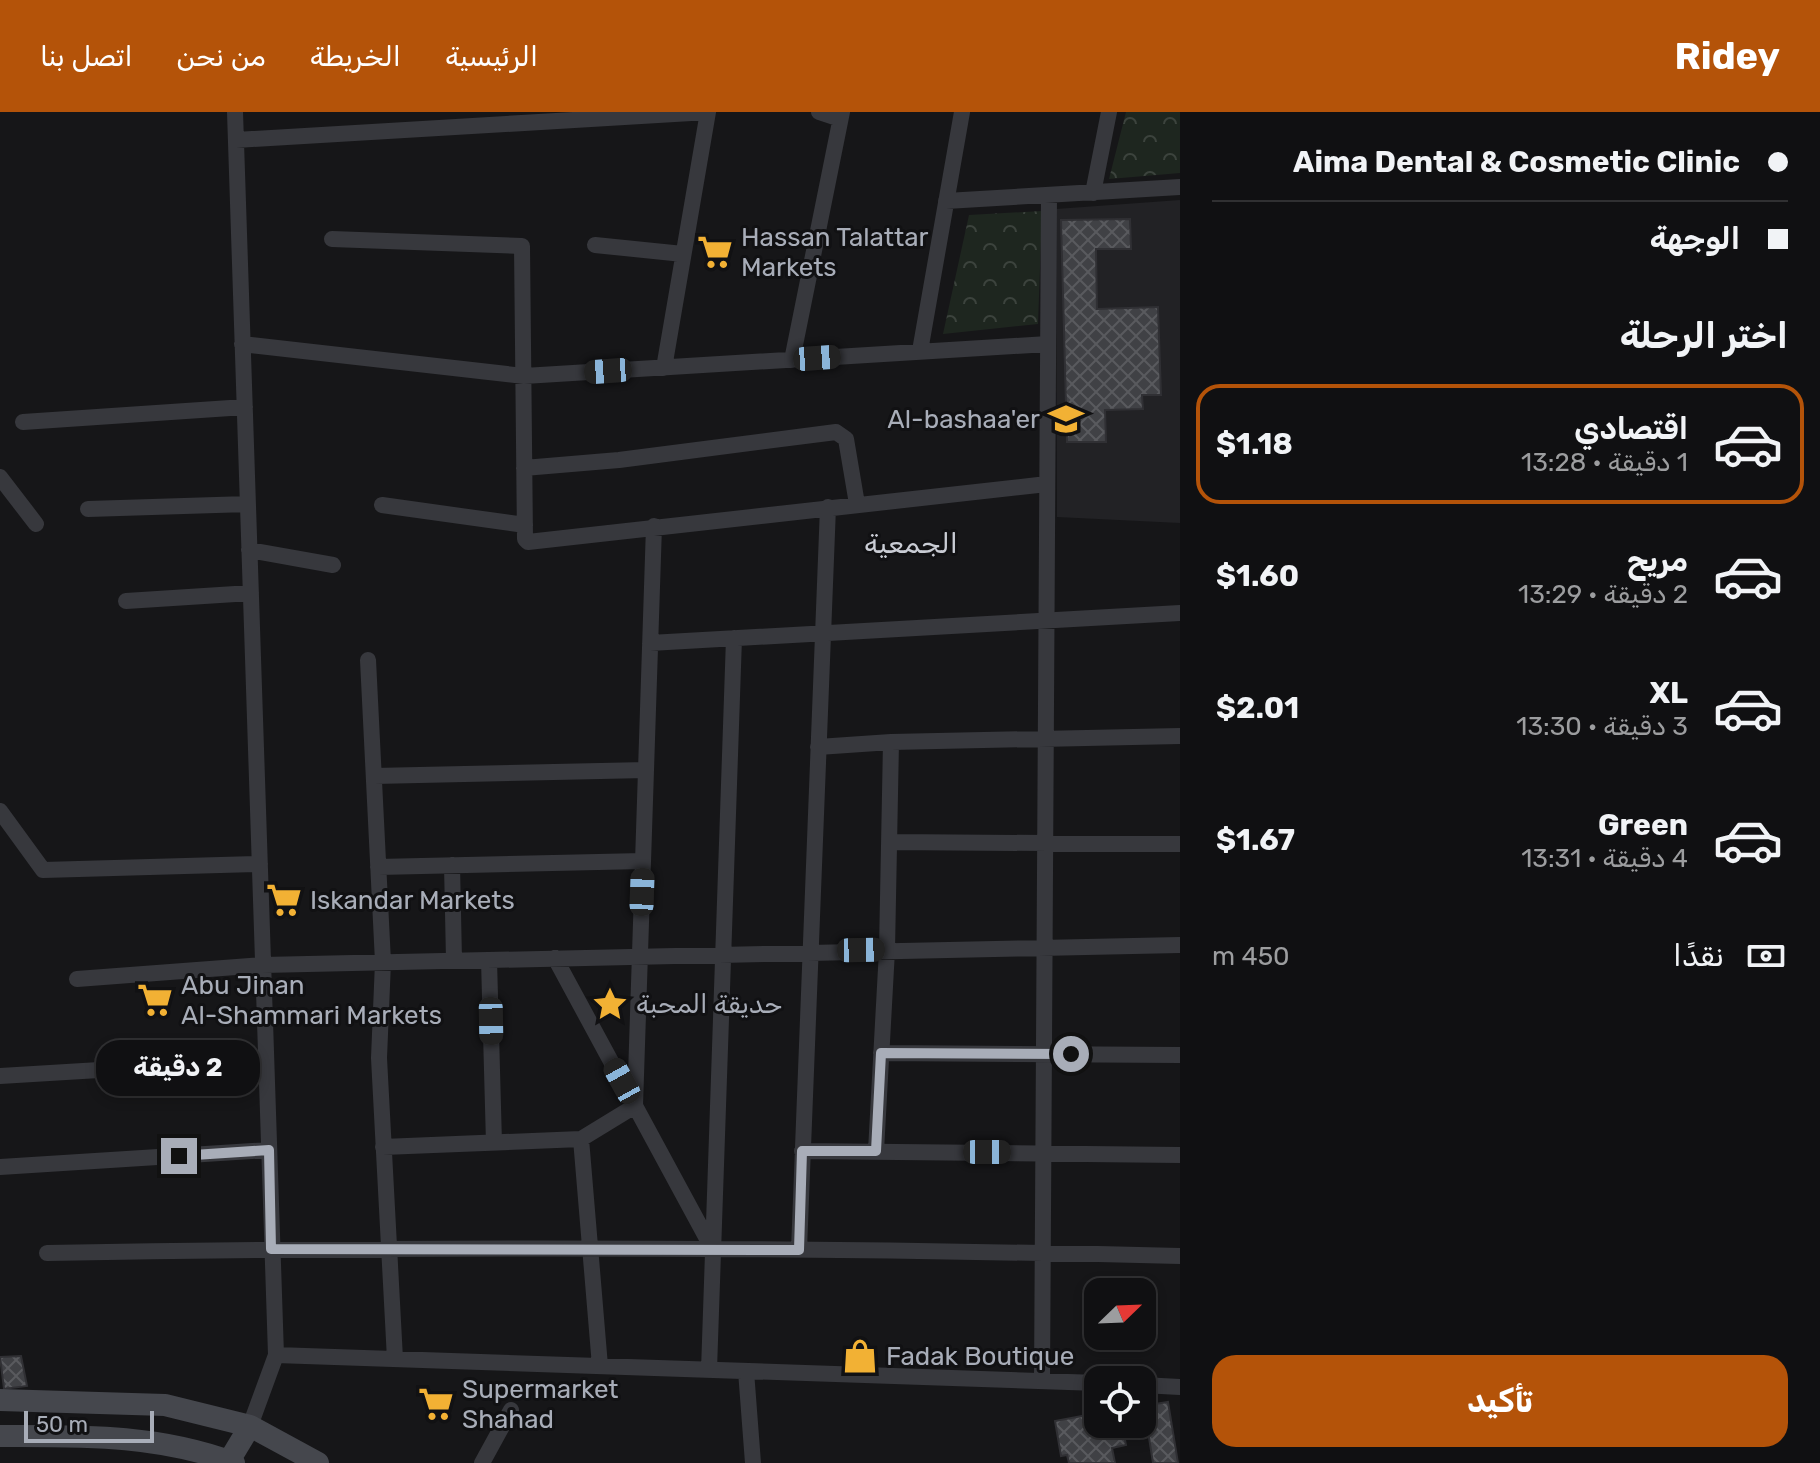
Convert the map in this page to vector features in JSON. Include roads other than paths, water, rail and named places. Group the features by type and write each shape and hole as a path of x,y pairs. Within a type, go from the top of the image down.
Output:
{"main road":[{"path":"1,1397 165,1405 250,1426 318,1463"},
{"path":"0,1436 155,1440 194,1448 231,1462 250,1426"}],"street":[{"path":"235,112 276,1355 250,1426"},
{"path":"236,140 708,112 664,368"},
{"path":"792,360 841,116 819,112"},
{"path":"920,351 962,112"},
{"path":"1093,193 1109,112"},
{"path":"946,201 1180,187"},
{"path":"1042,1381 1049,197"},
{"path":"332,239 522,246 525,539 528,542 1047,484"},
{"path":"595,245 683,254"},
{"path":"242,344 524,376 1048,344"},
{"path":"23,422 245,407"},
{"path":"524,468 619,460 836,432 846,439 857,504"},
{"path":"0,477 36,524"},
{"path":"88,509 248,504"},
{"path":"382,505 525,525"},
{"path":"799,1250 828,507"},
{"path":"635,1106 654,526"},
{"path":"249,550 333,565"},
{"path":"126,601 251,593"},
{"path":"650,643 1180,613"},
{"path":"709,1370 734,638"},
{"path":"368,660 383,962 379,1058 395,1359"},
{"path":"818,747 891,742 1180,736"},
{"path":"876,1151 887,950 891,742"},
{"path":"374,776 646,770"},
{"path":"0,811 43,870 260,864"},
{"path":"890,842 1180,844"},
{"path":"378,867 643,861"},
{"path":"452,865 454,960"},
{"path":"77,979 263,965 1180,945"},
{"path":"555,958 713,1250"},
{"path":"489,960 494,1143"},
{"path":"881,1053 1180,1055"},
{"path":"0,1076 266,1060"},
{"path":"383,1147 581,1139 635,1106"},
{"path":"581,1139 600,1366"},
{"path":"0,1167 269,1150"},
{"path":"802,1151 1180,1155"},
{"path":"47,1253 590,1249 1180,1256"},
{"path":"276,1355 1084,1382"},
{"path":"746,1371 753,1463"},
{"path":"1156,1386 1180,1387"},
{"path":"482,1463 511,1410"}],"place":[{"name":"Hassan Talattar Markets","path":"715,252"},
{"name":"Al-bashaa'er","path":"1066,419"},
{"name":"Iskandar Markets","path":"284,900"},
{"name":"Abu Jinan Al-Shammari Markets","path":"155,1000"},
{"name":"حديقة المحبة","path":"610,1004"},
{"name":"Fadak Boutique","path":"860,1356"},
{"name":"Supermarket Shahad","path":"436,1404"}],"district":[{"name":"الجمعية","path":"911,543"}]}
